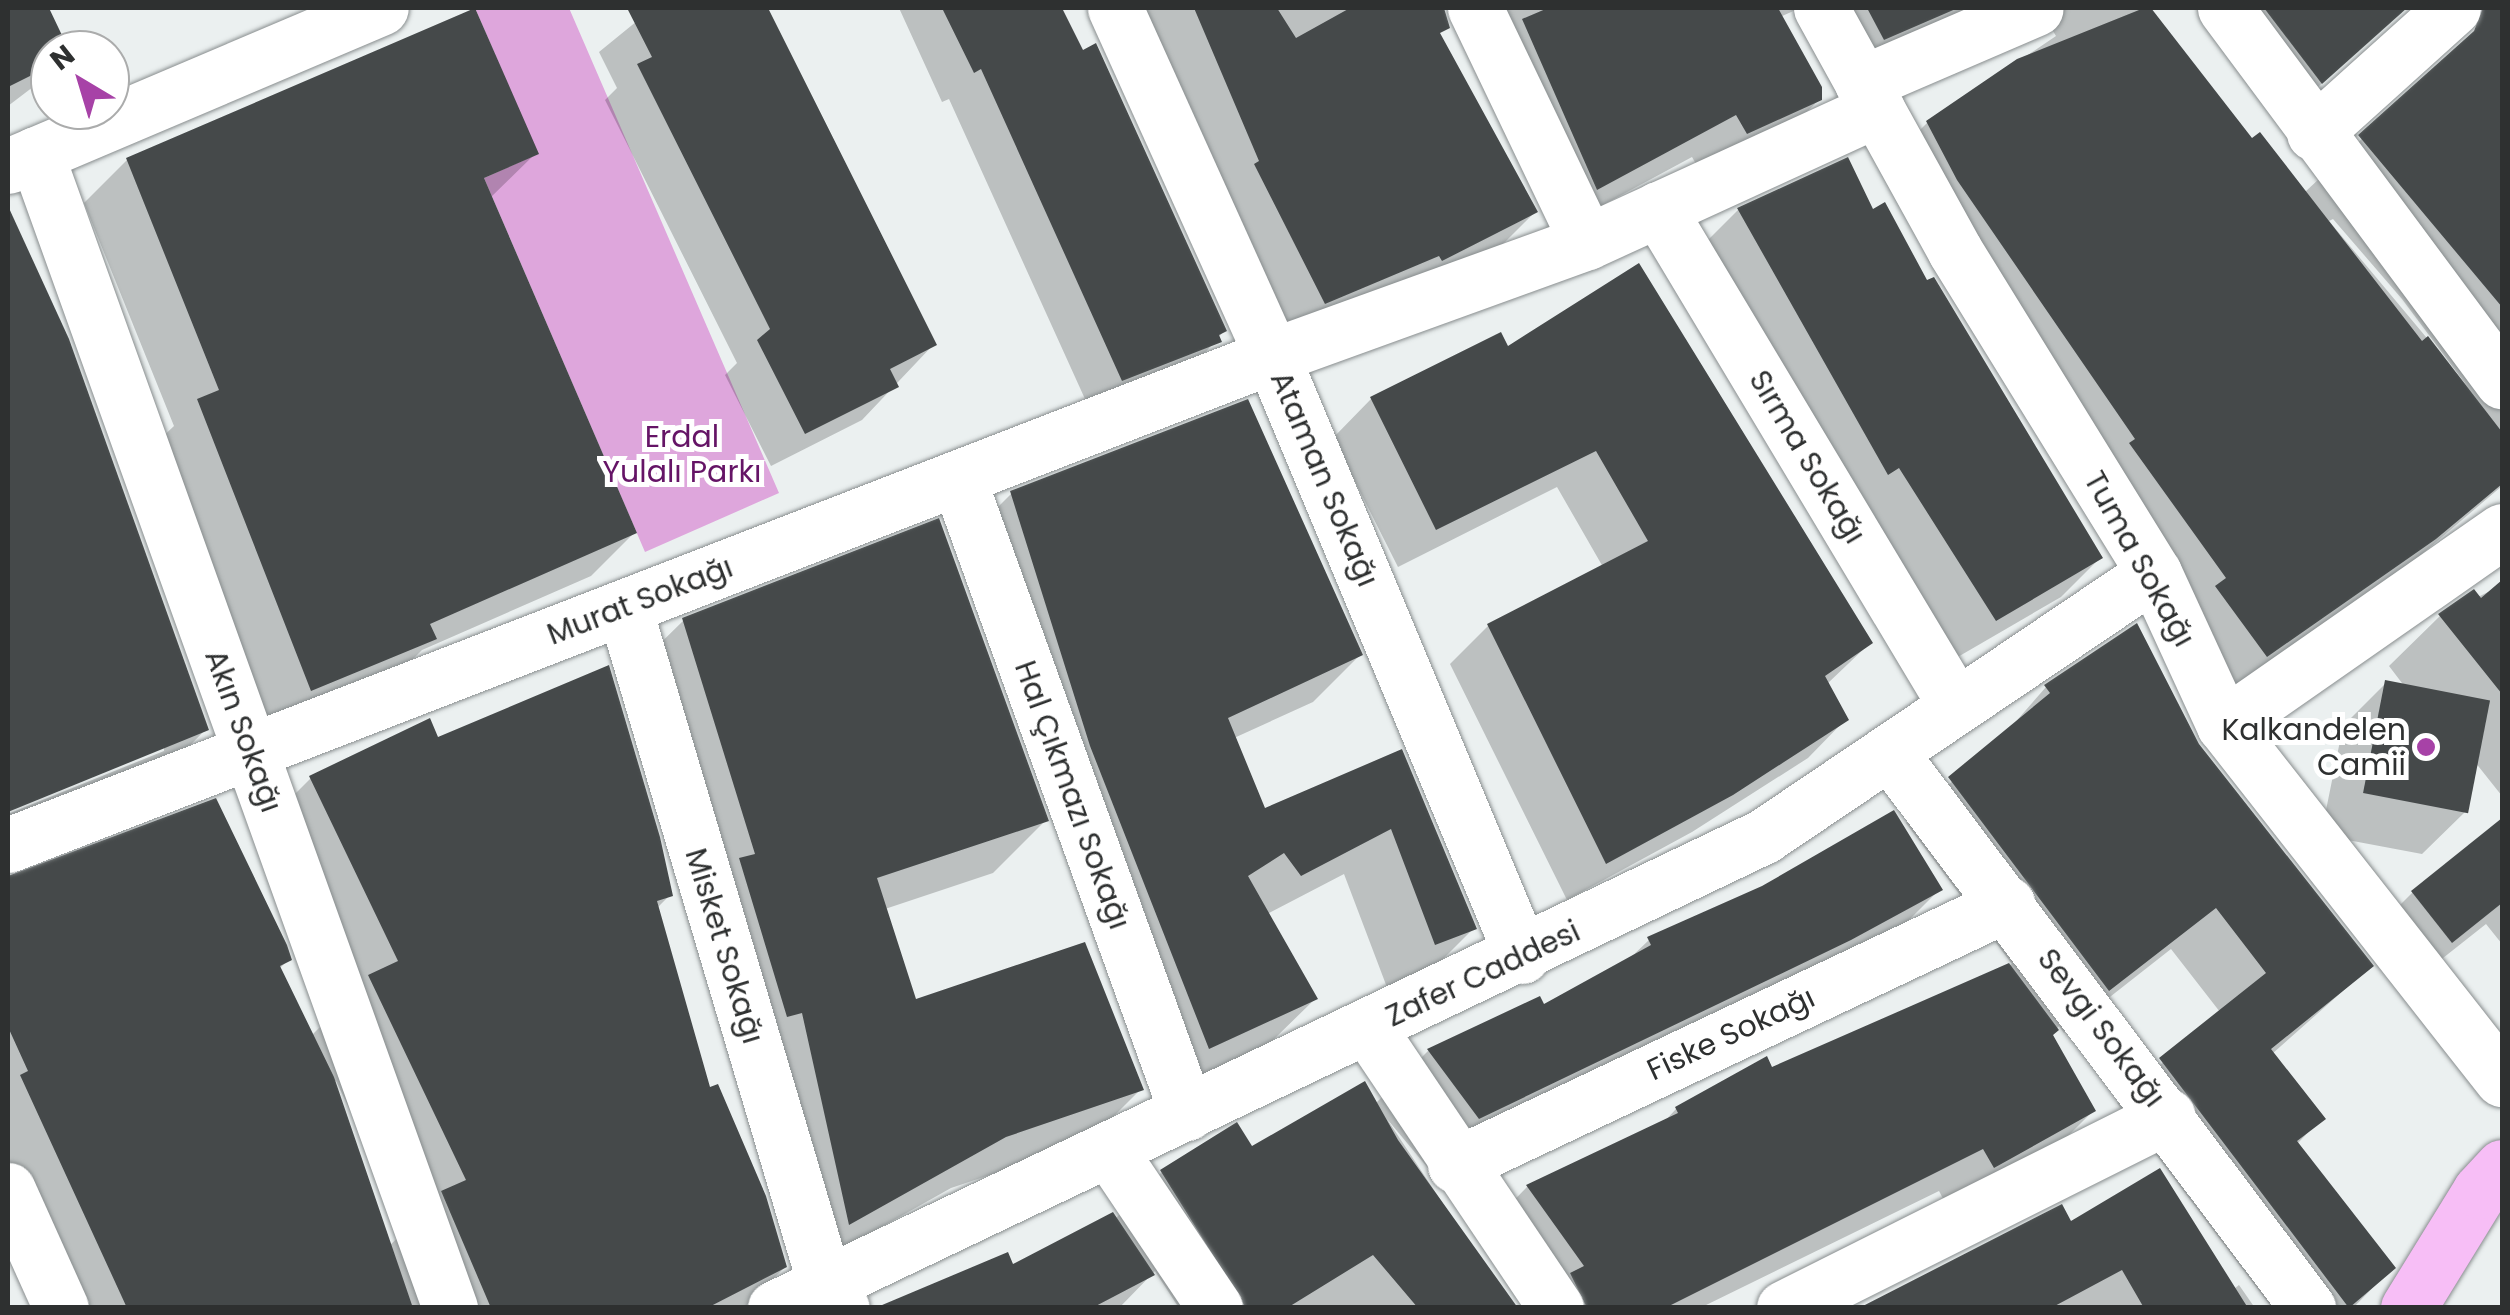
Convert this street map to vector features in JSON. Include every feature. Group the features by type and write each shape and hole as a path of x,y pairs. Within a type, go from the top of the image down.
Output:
{"main road":[{"path":"2408,1308 2502,1167"}],"street":[{"path":"22,160 381,8"},
{"name":"Ataman Sokağı","path":"1115,8 1272,356 1522,956"},
{"path":"1475,8 1587,242"},
{"name":"Tuma Sokağı","path":"1821,8 1956,252 2154,573 2224,725 2502,1080"},
{"path":"1272,356 1587,242 2036,8"},
{"path":"2226,8 2502,382"},
{"path":"2314,132 2453,8"},
{"name":"Akın Sokağı","path":"22,160 250,752 450,1308"},
{"name":"Sırma Sokağı","path":"1658,208 1956,706"},
{"name":"Murat Sokağı","path":"8,846 1272,356"},
{"name":"Hal Çıkmazı Sokağı","path":"958,478 1187,1113"},
{"path":"2224,725 2502,531"},
{"name":"Zafer Caddesi","path":"775,1308 834,1296 1109,1150 1522,956 1764,836 2154,573"},
{"name":"Misket Sokağı","path":"624,607 834,1296"},
{"name":"Sevgi Sokağı","path":"1890,753 2168,1116 2308,1308"},
{"name":"Fiske Sokağı","path":"1455,1164 2007,904"},
{"path":"1368,1028 1455,1164 1556,1308"},
{"path":"1784,1308 2168,1116"},
{"path":"1109,1150 1216,1308"},
{"path":"8,1190 62,1308"}],"green space":[{"name":"Erdal Yulalı Parkı","path":"475,8 569,8 779,493 645,552 484,178 538,154"}],"building":[{"path":"8,8 49,8 59,30 30,30 30,76 8,87"},
{"path":"475,8 539,154 484,178 637,533 430,624 437,639 311,691 197,399 219,390 126,158"},
{"path":"627,8 768,8 937,345 890,369 899,387 805,434 757,340 770,329 637,64 652,57"},
{"path":"942,8 1062,8 1083,50 1096,43 1227,331 1219,335 1222,342 1122,381 981,69 974,73"},
{"path":"1194,8 1277,8 1296,38 1350,8 1444,8 1450,28 1440,33 1538,212 1442,261 1439,256 1325,304 1254,164 1259,161"},
{"path":"1548,8 1778,8 1822,87 1822,100 1747,134 1736,115 1597,190 1522,19"},
{"path":"1867,8 1958,8 1884,40"},
{"path":"2151,8 2252,138 2260,132 2422,341 2428,336 2502,432 2502,484 2436,539 2267,657 2215,586 2226,578 2129,443 2135,439 1957,180 1926,121 2017,59"},
{"path":"2264,8 2407,8 2322,84"},
{"path":"2483,8 2502,8 2502,307 2358,135 2474,31"},
{"path":"1848,157 1873,209 1885,202 1927,280 1934,277 2103,558 1996,621 1899,468 1888,475 1737,208"},
{"path":"8,206 69,339 209,730 8,812"},
{"path":"1639,263 1873,643 1825,676 1849,720 1733,795 1606,864 1487,624 1648,541 1596,451 1436,530 1370,397 1501,332 1508,346"},
{"path":"1248,399 1363,655 1228,718 1265,808 1402,749 1477,929 1435,945 1391,829 1301,876 1284,853 1248,876 1318,999 1209,1049 1090,746 1010,491"},
{"path":"939,518 1049,821 877,878 916,999 1085,942 1144,1090 1006,1137 849,1225 802,1013 787,1017 739,858 755,854 682,618"},
{"path":"2502,580 2502,694 2438,614 2474,589 2481,598"},
{"path":"2137,623 2199,744 2374,966 2271,1049 2326,1119 2297,1141 2396,1268 2349,1308 2159,1058 2266,973 2216,908 2109,991 1948,777 2050,693 2044,685"},
{"path":"609,665 660,837 673,896 657,901 710,1087 718,1084 766,1196 787,1267 707,1308 491,1308 441,1191 466,1180 368,975 398,961 309,776 430,718 438,737"},
{"name":"Kalkandelen Camii","path":"2385,680 2490,700 2468,813 2363,793"},
{"path":"216,798 287,945 292,960 280,966 334,1077 413,1308 127,1308 20,1075 28,1071 8,1027 8,876"},
{"path":"1894,810 1943,890 1851,940 1479,1119 1427,1049 1540,996 1544,1004 1651,945 1647,937 1762,886"},
{"path":"2502,818 2502,903 2452,943 2411,891"},
{"path":"2009,963 2059,1030 2053,1035 2096,1111 1994,1168 1983,1149 1665,1308 1587,1308 1570,1273 1584,1266 1526,1185 1678,1113 1675,1107 1767,1056 1772,1067"},
{"path":"1365,1081 1398,1140 1518,1308 1418,1308 1373,1255 1287,1308 1246,1308 1160,1170 1237,1122 1252,1146"},
{"path":"2160,1168 2248,1308 2144,1308 2122,1270 2051,1308 1859,1308 2062,1204 2071,1221"},
{"path":"1113,1212 1155,1275 1092,1308 875,1308 1008,1252 1013,1264"}],"place":[{"name":"Kalkandelen Camii","path":"2426,747"}]}
